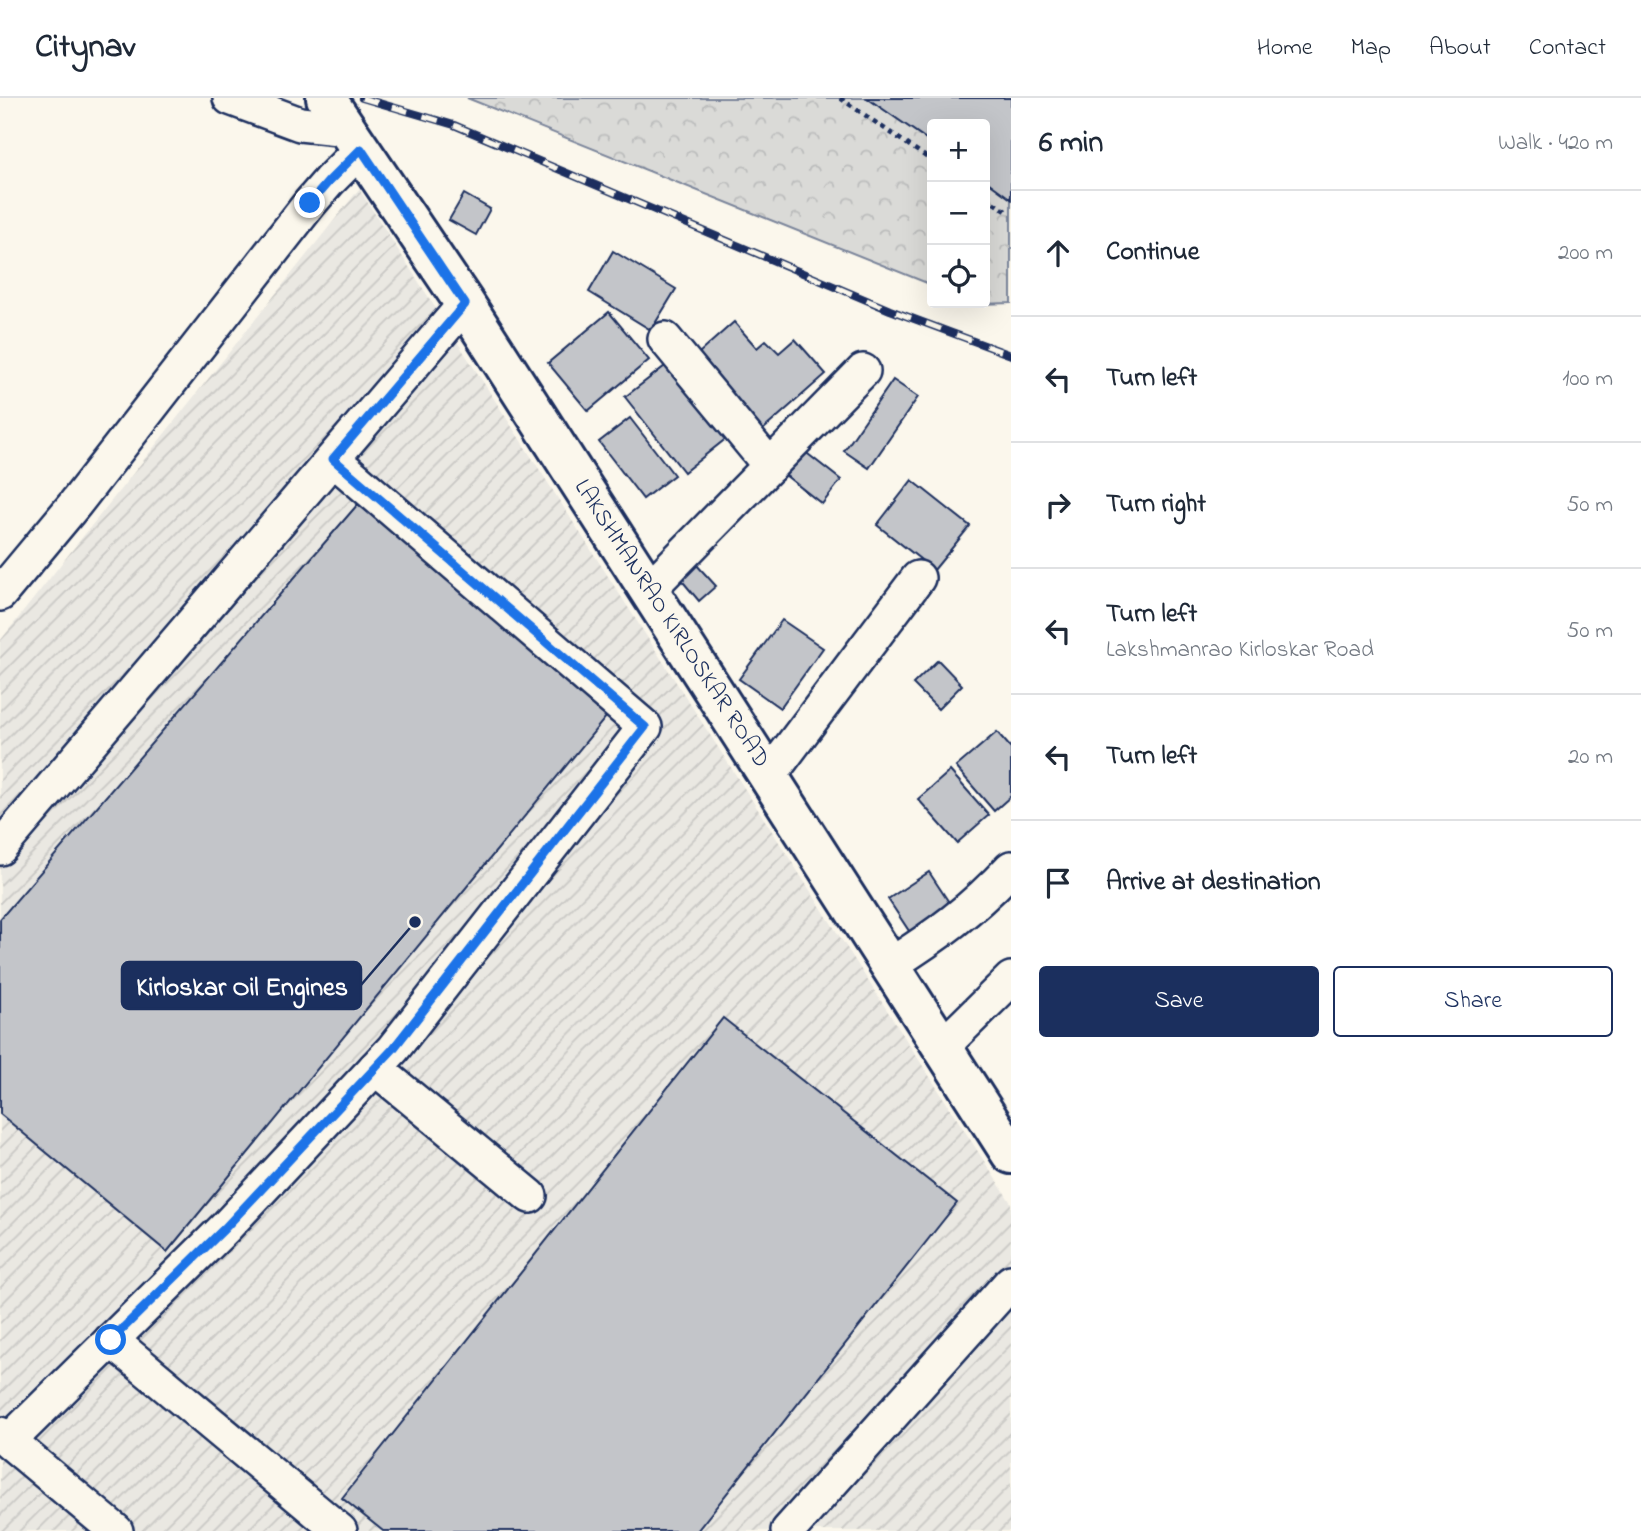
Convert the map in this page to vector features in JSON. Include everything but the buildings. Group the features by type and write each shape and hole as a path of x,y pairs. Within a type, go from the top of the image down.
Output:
{"main road":[{"name":"LAKSHMANRAO KIRLOSKAR ROAD","path":"326,98 465,304 1011,1154"}],"street":[{"path":"0,594 75,504 329,181 354,139 300,124 230,98"},
{"path":"0,848 465,304"},
{"path":"665,339 770,466"},
{"path":"649,589 863,371"},
{"path":"116,1531 4,1438 111,1340 225,1228 393,1049 645,727 333,459"},
{"path":"769,776 918,578"},
{"path":"890,965 957,920 1011,868"},
{"path":"942,1047 1011,979"},
{"path":"375,1068 530,1196"},
{"path":"788,1531 1011,1282"},
{"path":"111,1340 341,1531"}],"path":[{"path":"840,98 927,158"},
{"path":"990,200 1006,211"}],"shaded area":[{"path":"359,189 1011,1203 1011,1531 0,1531 0,641"}],"green space":[{"path":"467,98 1011,98 1011,303 990,304 990,119 927,119 927,283"}],"railway":[{"path":"362,98 454,125 890,310 1011,355"}],"place":[{"name":"Kirloskar Oil Engines","path":"415,922"}],"route":[{"path":"111,1340 225,1228 393,1049 645,727 333,459 465,304 361,149 310,203"}]}
